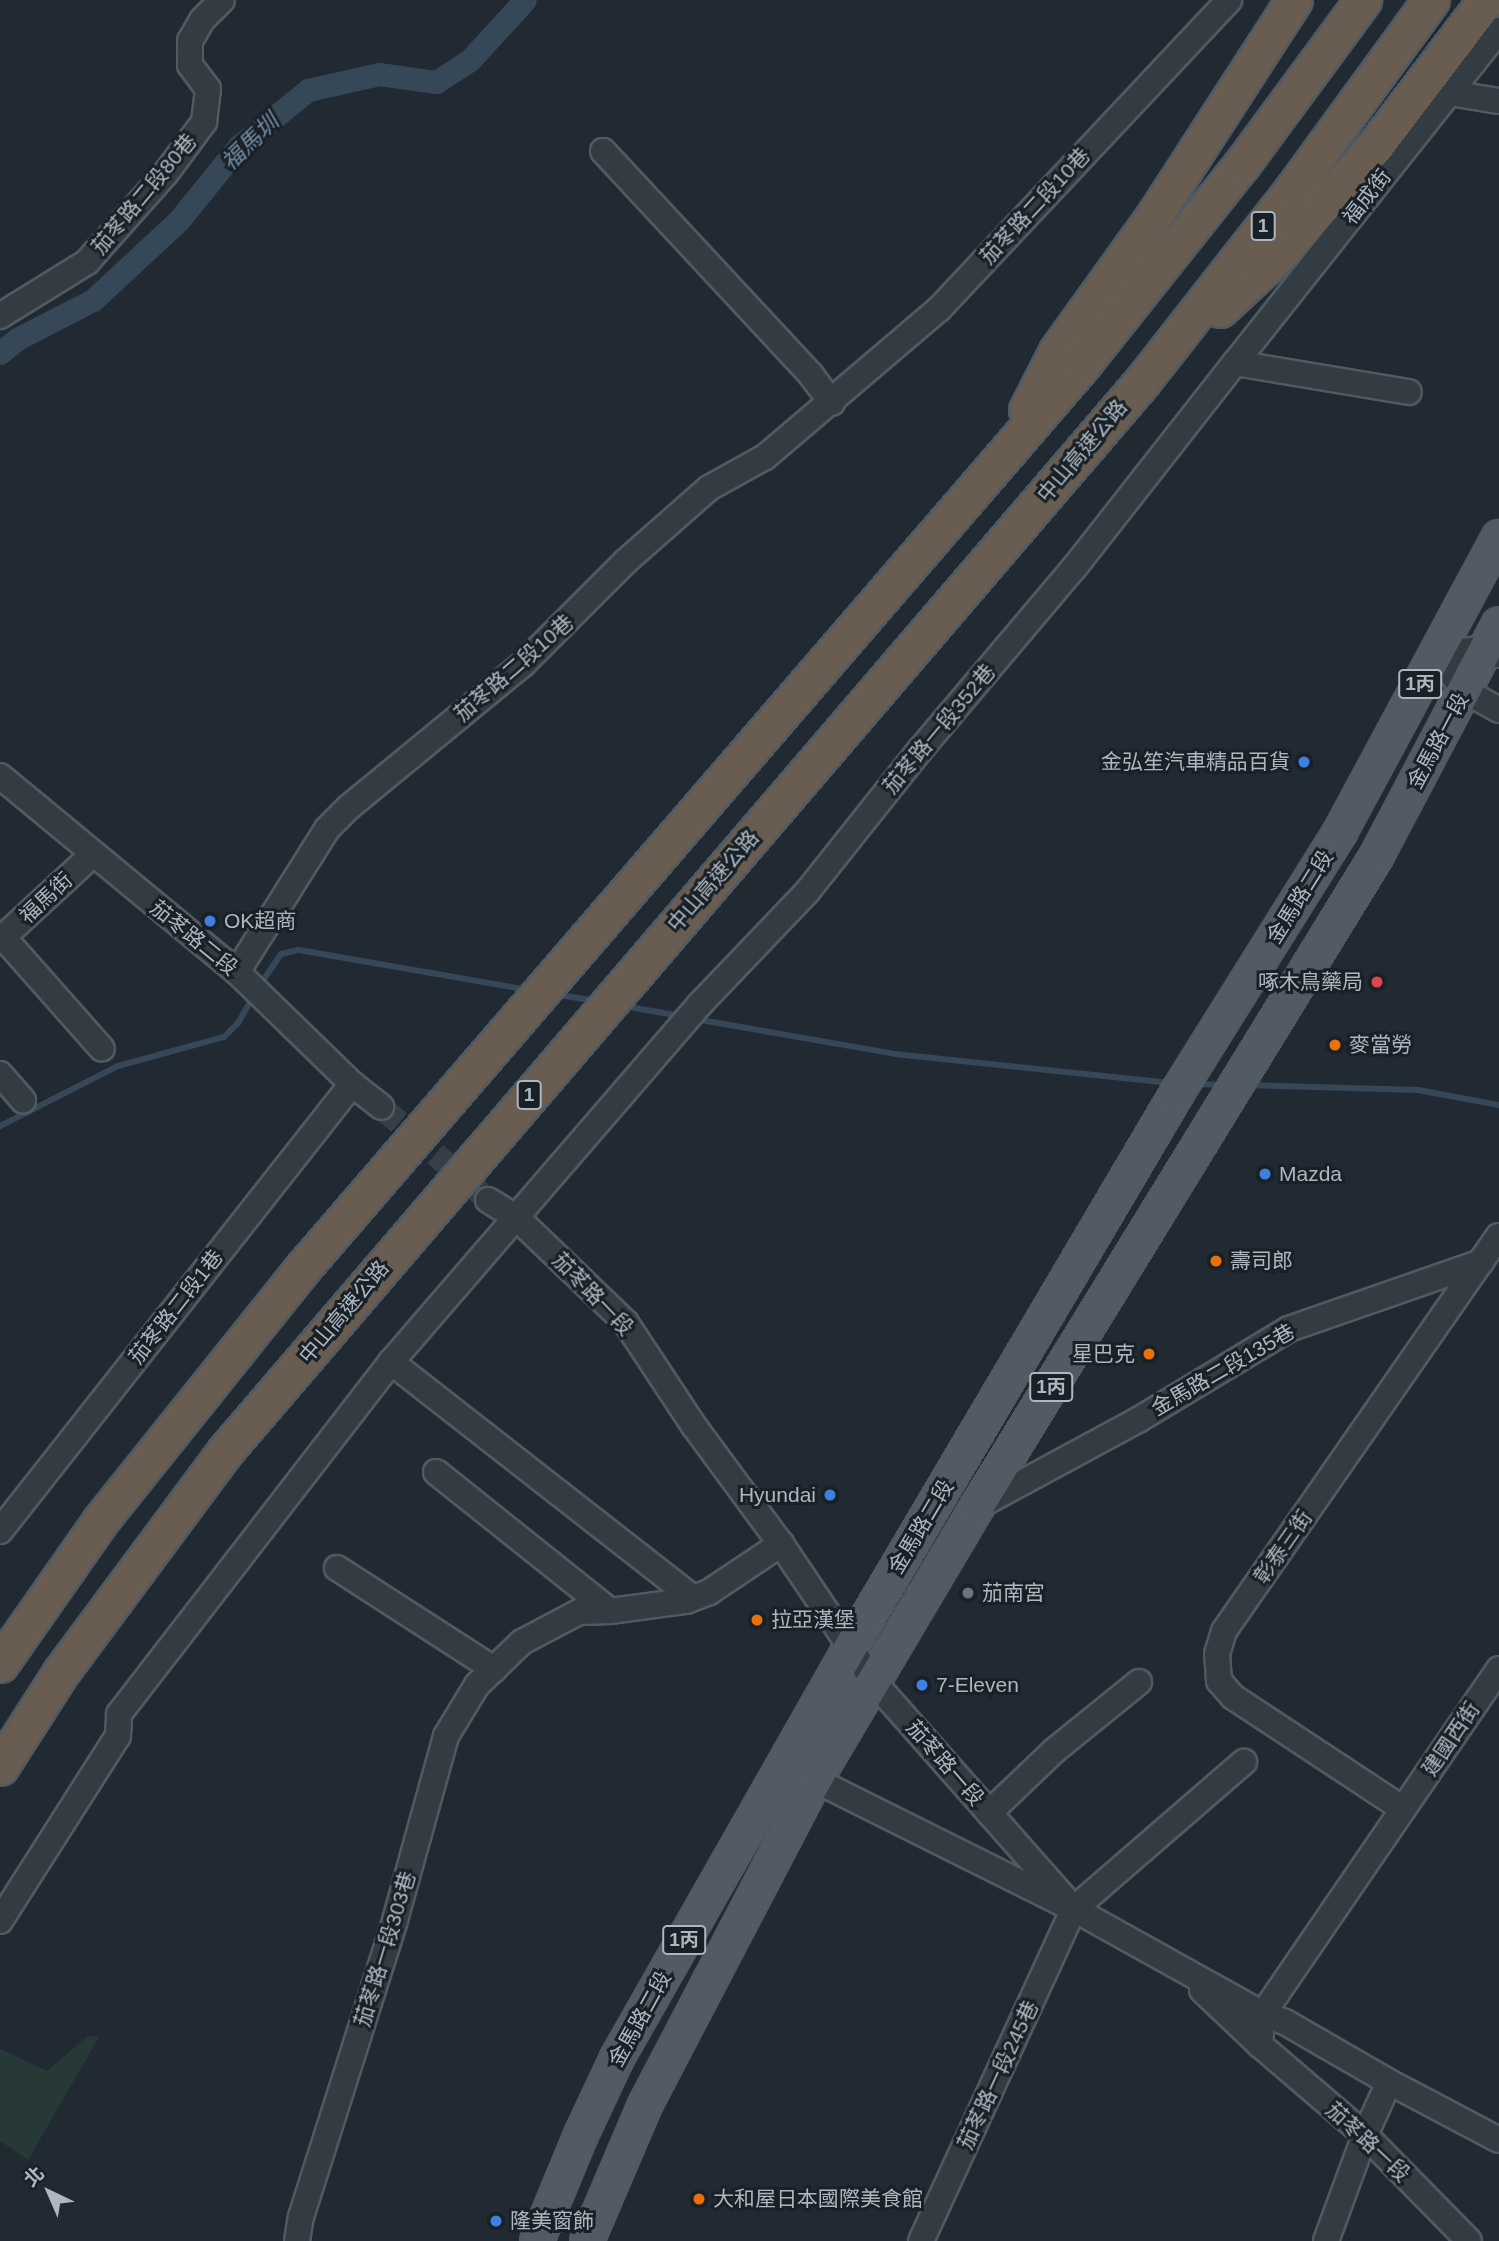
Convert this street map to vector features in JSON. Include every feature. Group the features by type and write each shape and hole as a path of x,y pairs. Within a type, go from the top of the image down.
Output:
{"highway":[{"path":"999,462 1057,351 1156,214 1294,0"},
{"path":"0,1664 100,1521 301,1270 1082,365 1242,164 1363,0"},
{"name":"中山高速公路","path":"0,1767 61,1672 226,1450 1141,383 1293,189 1431,0"},
{"path":"1141,383 1277,256 1376,145 1486,0"}],"main road":[{"name":"金馬路一段","path":"1340,832 1499,537"},
{"name":"金馬路一段","path":"1376,857 1465,691 1495,642"},
{"name":"金馬路二段","path":"537,2241 580,2137 617,2058 849,1648 1183,1084 1340,832"},
{"name":"金馬路二段","path":"587,2241 645,2105 816,1780 977,1507 1376,857"}],"street":[{"name":"茄苳路二段80巷","path":"0,316 87,262 166,173 204,122 208,89 190,65 190,41 202,20 222,0"},
{"name":"茄苳路二段10巷","path":"250,985 327,829 349,807 523,664 625,562 709,488 765,457 832,403 939,309 1229,0"},
{"name":"福成街","path":"1235,363 1499,30"},
{"path":"1450,93 1499,102"},
{"path":"603,150 811,375 832,403"},
{"path":"1235,363 1409,392"},
{"name":"茄苳路一段352巷","path":"0,1921 118,1735 119,1714 391,1362 700,1004 807,892 920,750 1074,568 1235,363"},
{"path":"1495,642 1436,654 1465,691 1499,710"},
{"name":"茄苳路二段","path":"0,776 250,985 352,1084 381,1107"},
{"name":"福馬街","path":"2,939 92,855"},
{"path":"2,939 102,1049"},
{"path":"0,1074 23,1100"},
{"name":"茄苳路二段1巷","path":"0,1531 352,1084"},
{"name":"茄苳路一段","path":"488,1200 517,1217 626,1323 694,1426 781,1544 873,1681 1074,1909 1499,2140"},
{"name":"彰泰三街","path":"1403,1809 1233,1697 1219,1681 1217,1654 1224,1631 1499,1236"},
{"name":"金馬路二段135巷","path":"977,1507 1138,1420 1289,1329 1481,1262"},
{"path":"391,1362 693,1598"},
{"path":"436,1472 610,1611"},
{"name":"茄苳路一段303巷","path":"297,2241 301,2217 395,1920 446,1737 477,1685 522,1642 579,1612 610,1611 693,1598 709,1592 781,1544"},
{"path":"337,1568 494,1669"},
{"name":"建國西街","path":"1263,2014 1499,1669"},
{"path":"989,1813 1055,1750 1139,1682"},
{"path":"816,1780 1074,1909 1244,1762"},
{"name":"茄苳路一段245巷","path":"921,2241 1074,1909"},
{"name":"茄苳路一段","path":"1173,1962 1260,2045 1365,2135 1469,2241"},
{"path":"1260,2045 1263,2014"},
{"path":"1326,2241 1365,2135 1389,2082"}],"green space":[{"path":"88,2036 99,2037 28,2160 0,2141 0,2049 47,2071"}],"waterway":[{"name":"福馬圳","path":"0,353 17,339 93,300 179,220 239,146 308,90 379,74 436,82 470,60 525,0"},
{"path":"260,985 281,954 299,950 529,990"},
{"path":"554,994 595,1001"},
{"path":"0,1126 118,1066 224,1037 238,1023 253,997"},
{"path":"623,1006 681,1016"},
{"path":"695,1019 895,1054 1170,1083"},
{"path":"1194,1084 1226,1085"},
{"path":"1247,1085 1418,1090 1499,1105"}],"tunnel":[{"path":"381,1107 488,1200"}],"place":[{"name":"金弘笙汽車精品百貨","path":"1304,762"},
{"name":"OK超商","path":"210,921"},
{"name":"啄木鳥藥局","path":"1377,982"},
{"name":"麥當勞","path":"1335,1045"},
{"name":"Mazda","path":"1265,1174"},
{"name":"壽司郎","path":"1216,1261"},
{"name":"星巴克","path":"1149,1354"},
{"name":"Hyundai","path":"830,1495"},
{"name":"茄南宮","path":"968,1593"},
{"name":"拉亞漢堡","path":"757,1620"},
{"name":"7-Eleven","path":"922,1685"},
{"name":"大和屋日本國際美食館","path":"699,2199"},
{"name":"隆美窗飾","path":"496,2221"}]}
